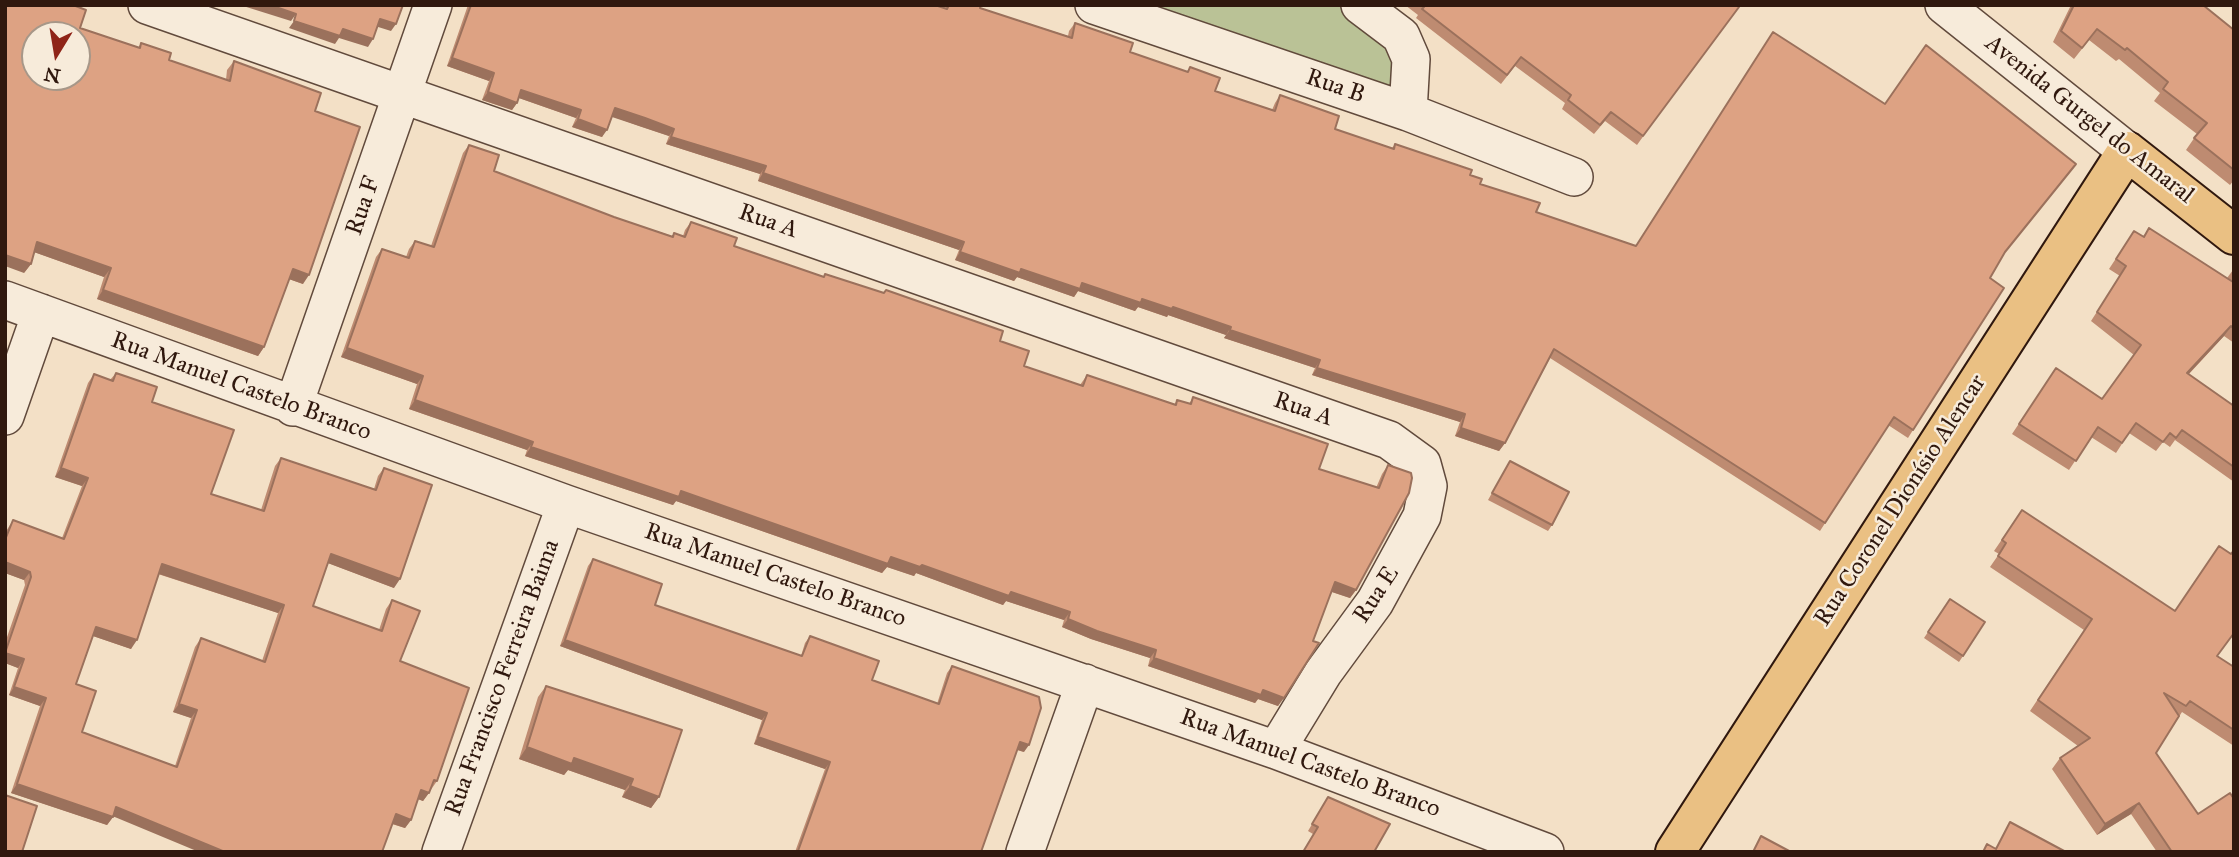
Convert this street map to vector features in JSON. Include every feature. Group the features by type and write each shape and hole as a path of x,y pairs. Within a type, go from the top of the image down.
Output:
{"main road":[{"name":"Avenida Gurgel do Amaral","path":"2127,151 2234,235"},
{"name":"Rua Coronel Dionísio Alencar","path":"1675,852 2127,151"}],"street":[{"name":"Rua A","path":"147,5 1389,440"},
{"name":"Rua F","path":"293,407 433,5"},
{"name":"Rua B","path":"1094,5 1408,112 1574,177"},
{"path":"1360,5 1401,36 1411,59 1408,112"},
{"name":"Avenida Gurgel do Amaral","path":"1956,9 2127,151"},
{"name":"Rua Manuel Castelo Branco","path":"5,300 293,407 566,504 1276,750 1545,852"},
{"path":"5,416 41,313"},
{"name":"Rua E","path":"1276,750 1323,673 1375,602 1422,516 1428,486 1422,464 1389,440"},
{"name":"Rua Francisco Ferreira Baima","path":"441,852 566,504"},
{"path":"1025,852 1085,683"}],"green space":[{"path":"1110,5 1355,5 1398,38 1406,108"}],"building":[{"path":"5,5 73,5 86,10 82,21 21,21 21,91 91,91 91,32 140,48 141,43 171,53 169,60 230,81 234,61 321,93 315,111 360,127 309,275 293,269 264,347 103,290 111,268 37,242 31,264 5,255"},
{"path":"270,5 403,5 396,24 380,19 373,39 343,29 340,36 294,21 296,14"},
{"path":"471,5 935,5 947,9 949,5 981,5 980,8 1072,38 1075,23 1133,43 1130,52 1188,72 1190,67 1220,78 1215,91 1275,111 1280,95 1339,116 1335,129 1394,149 1395,144 1472,170 1470,175 1482,179 1480,184 1540,203 1536,212 1636,246 1773,32 1885,104 1926,45 2076,164 2005,252 1990,278 2004,288 1913,430 1894,417 1825,523 1554,349 1505,443 1461,428 1465,414 1317,368 1320,360 1230,330 1231,327 1173,307 1172,309 1142,299 1141,303 1082,283 1080,289 1021,269 1020,273 960,252 964,242 763,173 766,166 671,137 674,129 645,118 615,108 607,130 578,119 581,110 521,90 517,103 488,92 494,73 452,58"},
{"path":"1422,5 1739,7 1643,136 1611,112 1600,125 1568,100 1571,95 1521,57 1507,75 1422,9"},
{"path":"2074,5 2203,5 2234,30 2234,170 2194,138 2207,123 2163,89 2168,82 2127,48 2125,50 2097,29 2082,48 2061,31"},
{"path":"469,145 499,155 494,171 614,217 673,237 674,233 685,237 691,222 737,238 734,246 824,277 825,274 884,293 886,290 1003,331 1000,341 1029,351 1024,366 1083,386 1087,375 1176,405 1177,400 1191,404 1193,397 1328,444 1319,469 1379,488 1388,465 1411,473 1409,493 1356,590 1335,582 1313,641 1319,643 1284,698 1263,690 1261,695 1154,658 1156,650 1097,631 1068,619 1070,612 1011,592 1009,596 922,565 920,567 891,557 888,564 681,491 679,497 531,447 533,442 415,400 423,376 347,348 382,249 409,258 415,241 434,247"},
{"path":"2149,228 2233,282 2234,270 2234,329 2231,326 2187,373 2234,406 2234,467 2182,430 2176,438 2170,433 2163,442 2136,423 2122,443 2098,427 2076,461 2019,424 2056,368 2102,399 2141,345 2097,312 2126,266 2116,259 2134,231 2144,237"},
{"path":"116,373 157,387 152,402 234,430 211,494 264,511 281,458 376,490 384,468 432,485 400,579 331,554 313,606 382,631 392,600 420,611 400,661 469,688 437,781 434,780 429,793 421,790 411,820 396,814 382,852 225,852 116,807 113,817 17,784 46,698 14,687 24,659 5,653 31,577 30,572 5,562 5,540 13,520 64,539 88,478 61,468 94,374 113,381","holes":["162,564 284,605 265,662 201,638 179,704 197,710 177,767 82,732 96,691 76,684 96,627 137,640"]},
{"path":"1510,461 1569,492 1552,525 1492,493"},
{"path":"2022,510 2175,611 2219,546 2231,554 2234,550 2234,633 2217,656 2234,667 2234,730 2190,701 2186,706 2164,693 2179,716 2156,753 2198,814 2230,793 2234,799 2234,852 2172,852 2139,803 2105,824 2060,758 2090,738 2038,700 2092,619 1998,556 2006,543 2002,540"},
{"path":"593,559 662,584 655,605 802,656 810,636 879,661 872,680 939,704 952,666 1039,697 1041,708 1029,745 1020,742 981,852 798,851 830,762 758,737 767,713 565,640"},
{"path":"1950,599 1985,622 1963,656 1928,632"},
{"path":"546,686 682,730 659,797 630,786 633,779 574,758 572,764 527,747"},
{"path":"5,795 37,806 22,852 5,852"},
{"path":"1328,797 1390,824 1374,852 1303,852 1318,827 1312,824"},
{"path":"2010,822 2066,852 1983,852 1987,844 1996,849"},
{"path":"1761,836 1791,852 1753,852"}]}
